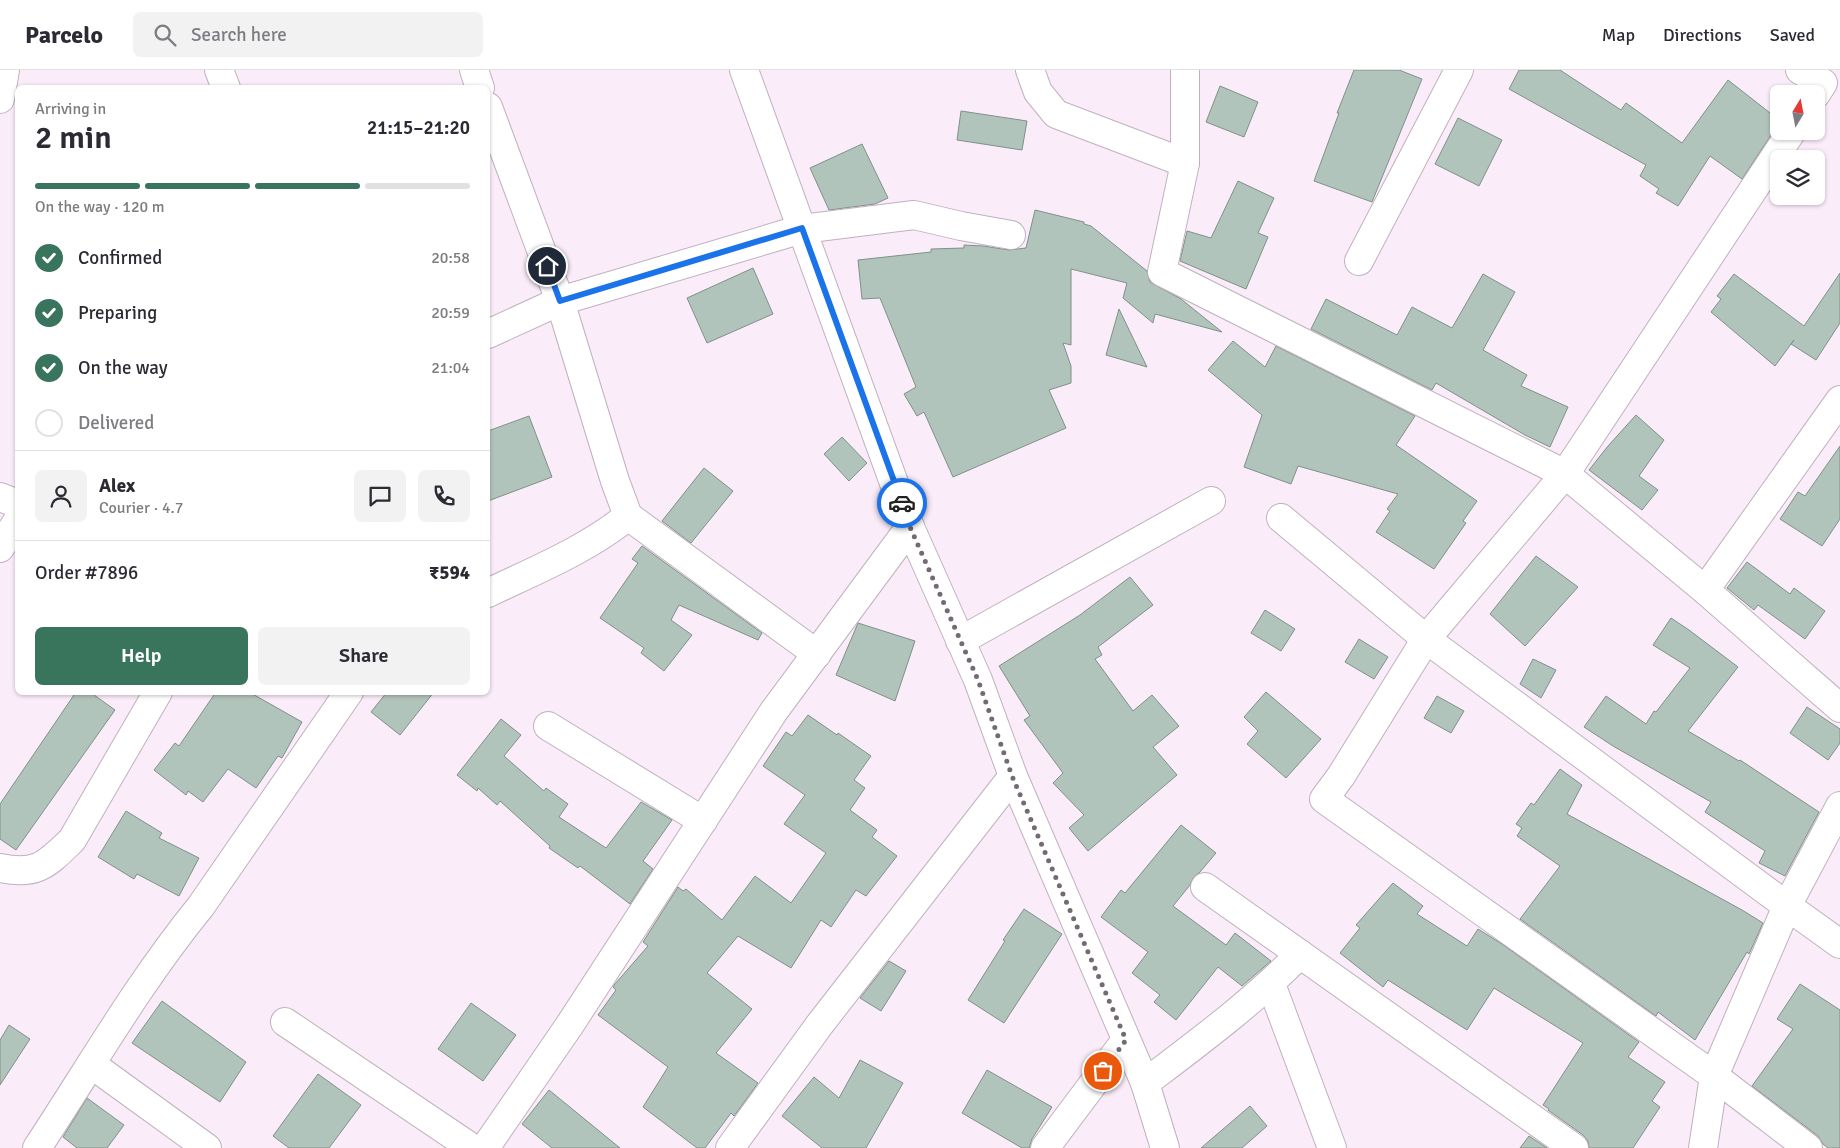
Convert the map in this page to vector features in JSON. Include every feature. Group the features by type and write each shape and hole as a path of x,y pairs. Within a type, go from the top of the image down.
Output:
{"street":[{"path":"0,99 5,70"},
{"path":"219,70 225,85"},
{"path":"474,70 479,85"},
{"path":"744,70 910,527 978,680 1012,776 1145,1083 1165,1148"},
{"path":"1030,70 1038,92 1056,114 1186,163"},
{"path":"1186,70 1186,163 1162,272 1565,474 1705,590 1840,708"},
{"path":"1359,261 1459,70"},
{"path":"1800,70 1828,86"},
{"path":"490,112 560,301 612,471 628,516 817,654"},
{"path":"1786,140 1565,474 1426,639 1341,776 1324,799 1714,1076 1808,1148"},
{"path":"490,333 560,301 802,228 914,215 1011,235"},
{"path":"1705,590 1840,400"},
{"path":"0,497 15,503"},
{"path":"960,640 1211,501"},
{"path":"490,591 579,549 608,532 628,516"},
{"path":"1281,518 1426,639 1840,944"},
{"path":"0,548 15,525"},
{"path":"485,1148 569,1026 774,711 910,527"},
{"path":"0,868 34,870 54,857 72,840 156,695"},
{"path":"37,1148 140,987 174,939 202,906 347,695"},
{"path":"548,726 703,821"},
{"path":"730,1148 820,1024 1012,776"},
{"path":"1703,1148 1714,1076 1787,906 1840,806"},
{"path":"1205,887 1574,1148"},
{"path":"1145,1083 1271,984 1300,954"},
{"path":"1271,984 1332,1148"},
{"path":"285,1022 472,1148"},
{"path":"1045,1148 1126,1040"},
{"path":"91,1064 207,1148"}],"building":[{"path":"1354,70 1399,70 1422,79 1372,202 1314,181"},
{"path":"1519,70 1560,70 1621,110 1626,103 1682,143 1728,80 1770,113 1770,137 1742,179 1710,156 1678,206 1656,193 1659,189 1640,176 1646,165 1509,89"},
{"path":"1220,86 1258,102 1244,137 1206,122"},
{"path":"961,111 1027,121 1022,150 957,140"},
{"path":"1458,118 1502,140 1479,186 1435,164"},
{"path":"862,144 888,198 875,204 829,210 810,168"},
{"path":"1238,181 1274,198 1258,233 1268,237 1246,289 1180,261 1187,231 1211,238"},
{"path":"1035,210 1084,222 1084,224 1091,226 1147,271 1150,282 1181,299 1222,332 1155,314 1153,323 1123,298 1127,283 1071,269 1071,345 1063,343 1071,366 1071,383 1049,390 1066,428 953,477 924,412 917,416 904,394 916,387 880,298 862,299 858,260 931,252 931,249 964,248 964,245 1009,250 1026,248"},
{"path":"753,268 773,314 707,343 687,298"},
{"path":"1840,273 1840,323 1816,360 1791,344 1775,366 1711,312 1721,299 1717,296 1734,274 1804,326"},
{"path":"1483,274 1515,292 1483,350 1527,375 1521,386 1568,407 1550,447 1525,435 1436,383 1432,390 1311,329 1326,299 1397,335 1412,307 1452,328"},
{"path":"1119,309 1147,367 1106,355"},
{"path":"1233,341 1265,367 1276,346 1415,416 1396,445 1477,501 1463,521 1466,523 1434,569 1376,532 1390,511 1387,509 1398,494 1298,466 1291,484 1244,467 1262,415 1208,370"},
{"path":"1636,415 1664,440 1639,476 1658,490 1642,510 1589,470"},
{"path":"529,416 552,477 490,500 490,430"},
{"path":"842,437 867,463 849,481 824,454"},
{"path":"1840,446 1840,519 1822,546 1780,519 1798,492 1805,496"},
{"path":"704,468 733,491 691,543 662,521"},
{"path":"642,546 762,633 758,640 679,605 671,620 692,635 664,671 641,653 644,648 600,618 638,563 632,559"},
{"path":"1536,556 1578,587 1525,646 1490,614"},
{"path":"1747,562 1790,594 1794,588 1825,611 1805,639 1758,605 1754,610 1727,588"},
{"path":"1130,577 1153,605 1098,647 1102,655 1095,659 1133,711 1152,695 1179,726 1153,747 1177,775 1088,851 1069,828 1084,815 1053,783 1063,773 1024,720 1030,716 999,666 1080,615"},
{"path":"1265,610 1295,629 1281,651 1251,633"},
{"path":"1671,618 1738,667 1688,731 1740,760 1819,812 1785,876 1759,863 1765,851 1705,812 1711,802 1613,746 1584,727 1606,696 1646,724 1654,711 1656,712 1690,668 1653,645"},
{"path":"858,623 915,641 895,701 836,675"},
{"path":"1359,639 1388,657 1374,679 1345,662"},
{"path":"1533,659 1556,670 1541,698 1520,684"},
{"path":"1266,692 1321,739 1286,778 1247,744 1258,731 1244,717"},
{"path":"74,695 94,695 115,710 16,850 0,839 0,804"},
{"path":"214,695 254,695 302,722 282,758 278,756 256,788 228,769 203,802 188,791 186,795 154,770 175,743 179,746"},
{"path":"385,695 432,695 400,735 371,712"},
{"path":"1437,696 1464,711 1451,733 1424,718"},
{"path":"1807,707 1840,729 1840,743 1828,760 1790,733"},
{"path":"808,715 871,756 854,780 865,788 850,810 877,830 872,837 897,856 866,896 856,890 831,927 821,920 791,968 738,936 707,973 752,1009 716,1053 758,1083 734,1116 731,1113 705,1148 697,1148 643,1107 668,1067 598,1015 616,990 613,987 615,984 648,946 643,942 678,887 683,891 686,889 722,920 755,876 791,903 826,853 784,824 805,795 763,766 786,732 792,736"},
{"path":"501,719 521,735 504,756 544,791 546,788 568,804 559,817 606,848 641,802 672,820 643,861 653,869 630,904 580,866 578,868 549,848 550,846 500,801 497,805 478,788 477,791 457,775"},
{"path":"1560,769 1582,785 1567,814 1763,923 1749,954 1747,952 1695,1040 1658,1012 1656,1016 1520,919 1560,866 1517,836 1522,828 1516,824 1531,803 1534,805"},
{"path":"126,811 162,833 159,838 199,858 179,896 137,874 134,879 98,857"},
{"path":"1181,825 1216,853 1193,878 1190,885 1173,906 1226,945 1235,933 1271,961 1242,986 1218,967 1176,1020 1154,1002 1160,995 1132,973 1148,952 1101,917 1121,890 1125,893"},
{"path":"1393,883 1423,906 1417,914 1467,946 1478,929 1502,944 1639,1042 1628,1057 1665,1082 1652,1101 1660,1107 1633,1148 1589,1148 1588,1141 1583,1135 1543,1105 1583,1043 1494,988 1467,1030 1388,980 1383,987 1340,953 1360,928 1356,925"},
{"path":"1024,909 1062,934 1004,1023 968,1000 1005,941 1003,940"},
{"path":"889,961 906,971 881,1011 860,998"},
{"path":"1800,984 1840,1010 1840,1148 1828,1148 1818,1136 1752,1086 1793,1029 1777,1019"},
{"path":"162,1001 246,1062 220,1102 132,1043"},
{"path":"471,1003 516,1035 483,1081 438,1049"},
{"path":"9,1025 30,1039 0,1085 0,1040"},
{"path":"860,1060 903,1083 866,1148 822,1148 782,1116 814,1077 839,1098"},
{"path":"987,1070 1052,1107 1032,1139 1029,1148 1022,1148 962,1113"},
{"path":"318,1074 361,1105 329,1148 289,1148 273,1136"},
{"path":"549,1090 620,1148 552,1148 522,1124"},
{"path":"87,1098 124,1125 107,1148 77,1148 63,1137"},
{"path":"1250,1106 1267,1126 1242,1148 1201,1148"},
{"path":"1529,1136 1547,1148 1520,1148"}],"way so far":[{"path":"902,503 910,527 978,680 1012,776 1126,1040 1103,1071"}],"route":[{"path":"547,266 560,301 802,228 902,503"}]}
